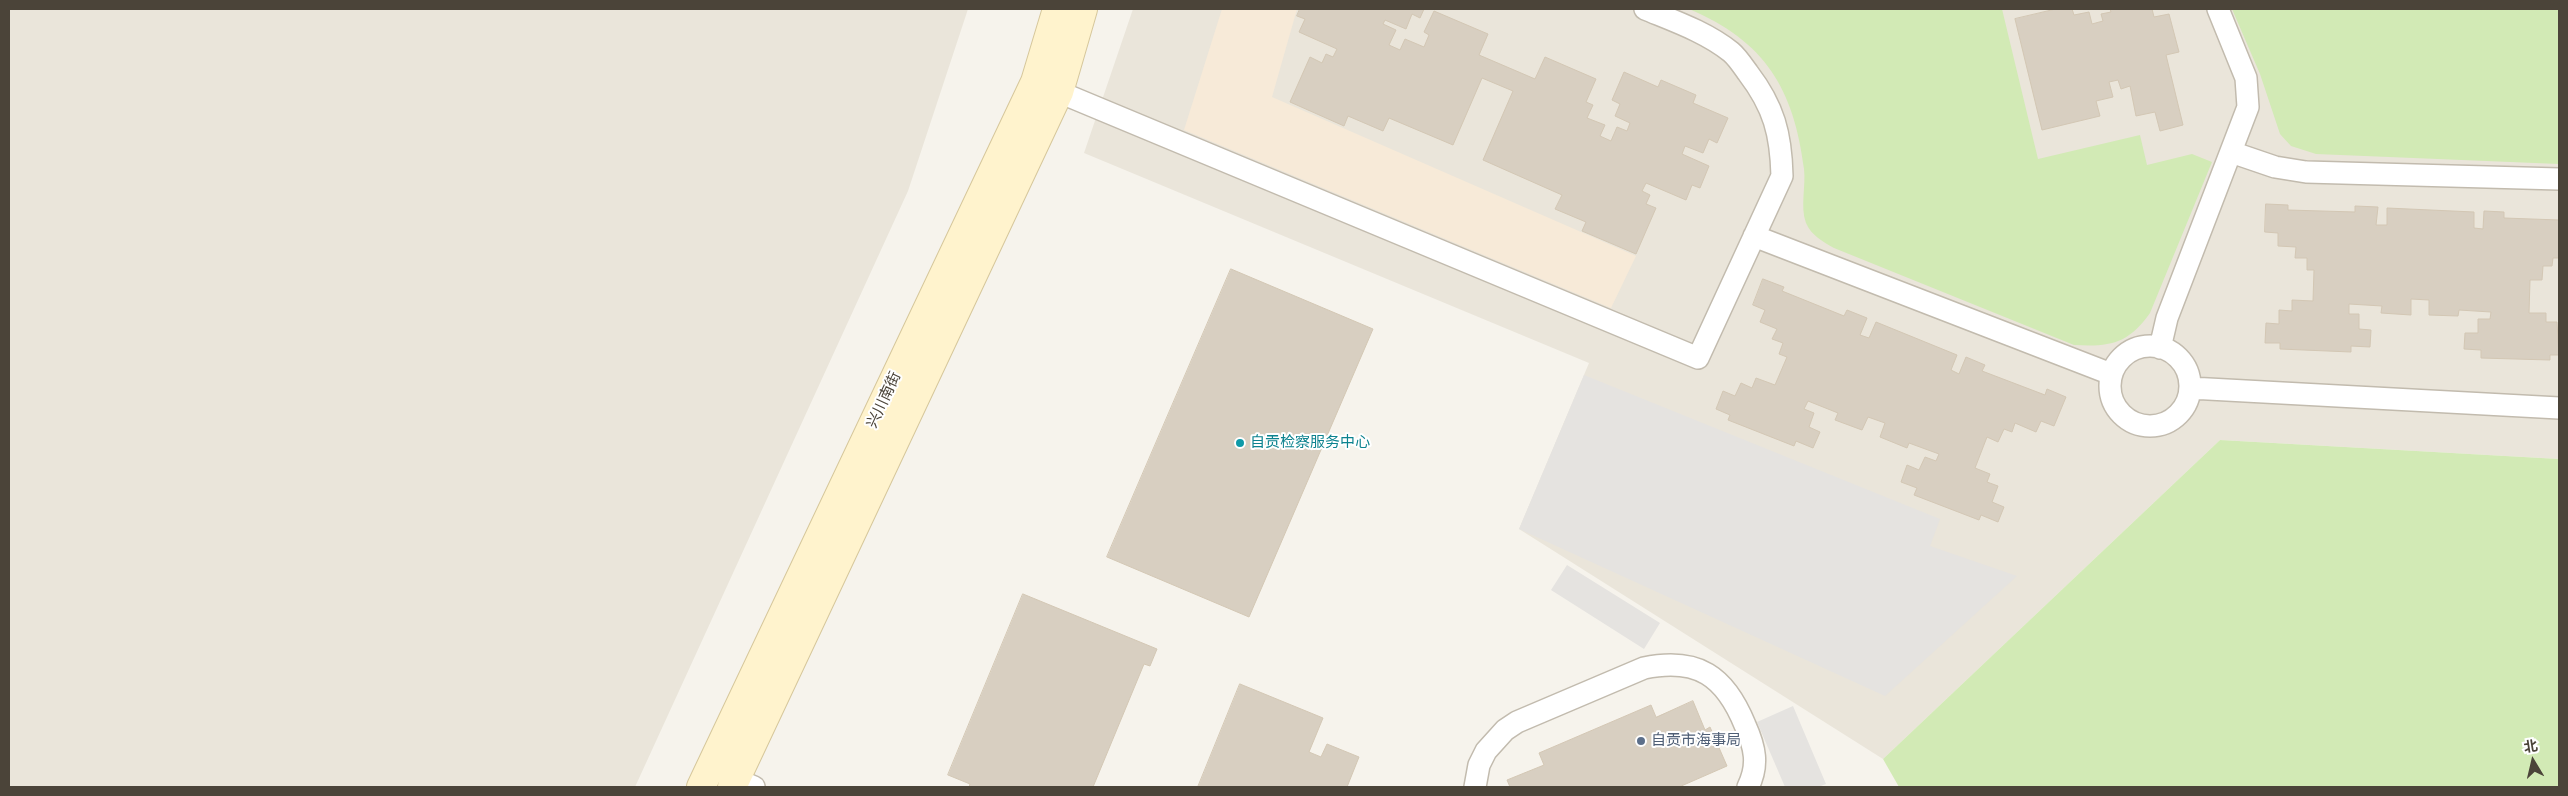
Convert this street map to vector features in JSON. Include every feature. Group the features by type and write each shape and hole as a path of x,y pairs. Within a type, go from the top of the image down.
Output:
{"street":[{"name":"兴川南街","path":"701,787 1035,82 1057,9"},
{"name":"兴川南街","path":"740,785 1059,92 1083,9"}],"lane":[{"path":"1059,92 1698,358 1782,176 1781,144 1773,113 1752,78 1732,53 1692,29 1645,9"},
{"path":"2160,348 2167,318 2248,107 2246,78 2218,9"},
{"path":"2231,152 2274,167 2306,172 2559,179"},
{"path":"1754,236 2111,374"},
{"path":"2141,347 2160,348 2169,350 2180,359 2188,371 2189,398 2182,411 2172,420 2158,425 2144,426 2131,422 2120,414 2112,402 2109,388 2111,374 2118,362 2128,352 2141,347"},
{"path":"2190,388 2559,408"},
{"path":"1475,787 1479,765 1486,750 1495,738 1517,722 1644,668 1663,664 1682,665 1702,671 1720,682 1735,702 1754,746 1754,773 1748,787"}],"shaded area":[{"path":"9,9 968,9 908,191 635,787 9,787"},
{"path":"1133,9 2559,9 2559,459 2220,440 1883,759 1519,529 1589,363 1084,153"},
{"path":"1222,9 1297,9 1272,97 1636,256 1611,308 1184,130"},
{"path":"1584,375 1940,519 1930,546 2017,576 1885,696 1519,529"},
{"path":"1567,565 1660,623 1644,649 1551,590"},
{"path":"1793,706 1826,784 1818,787 1785,787 1757,722"}],"green space":[{"path":"1689,9 2002,9 2038,159 2140,135 2147,165 2192,154 2212,162 2150,313 2134,331 2117,341 2098,345 2074,345 1834,248 1822,241 1811,231 1804,217 1804,169 1799,140 1783,92 1771,71 1738,36"},
{"path":"2232,9 2559,9 2559,164 2316,154 2291,146 2280,134 2260,74"},
{"path":"2220,440 2559,459 2559,787 1899,787 1883,759"}],"building":[{"path":"1300,9 1424,9 1420,18 1412,14 1406,29 1385,20 1383,24 1396,30 1389,45 1400,50 1405,39 1424,47 1429,35 1424,32 1434,11 1488,34 1479,55 1535,79 1545,57 1596,79 1586,102 1593,105 1587,118 1605,125 1600,136 1611,141 1617,127 1627,131 1630,123 1615,116 1620,104 1612,100 1624,72 1658,87 1661,80 1696,95 1693,103 1728,118 1717,143 1709,139 1703,153 1685,146 1682,154 1709,166 1700,188 1692,185 1686,200 1646,183 1642,191 1650,195 1646,204 1656,208 1636,254 1582,231 1586,222 1555,209 1562,195 1483,160 1513,91 1482,78 1453,145 1389,118 1383,131 1348,116 1344,126 1290,102 1310,57 1322,63 1326,54 1333,57 1337,49 1299,32 1305,19 1297,16"},
{"path":"2056,9 2072,9 2074,15 2089,12 2092,24 2103,21 2101,14 2111,12 2110,9 2152,9 2154,17 2169,14 2179,52 2166,55 2183,125 2160,131 2155,112 2136,116 2130,86 2121,89 2118,80 2109,82 2113,97 2096,101 2100,116 2042,130 2015,19"},
{"path":"2266,204 2288,205 2288,210 2355,212 2355,206 2378,207 2376,225 2387,225 2387,208 2474,212 2474,228 2483,229 2484,211 2504,212 2504,218 2559,220 2559,258 2553,258 2552,266 2543,266 2542,280 2530,280 2529,313 2546,313 2546,322 2557,322 2559,355 2550,355 2550,360 2481,358 2481,350 2464,349 2465,333 2478,333 2478,319 2490,319 2491,312 2459,310 2458,316 2429,315 2429,300 2411,299 2411,315 2381,313 2382,306 2349,304 2349,314 2359,314 2359,329 2371,330 2370,347 2351,346 2351,352 2280,349 2280,343 2265,343 2266,323 2279,324 2279,310 2292,311 2292,300 2313,301 2314,270 2307,270 2307,258 2295,258 2296,247 2278,246 2278,233 2265,232"},
{"name":"自贡检察服务中心","path":"1231,269 1373,329 1249,617 1107,557"},
{"path":"1763,279 1784,287 1782,291 1844,316 1847,310 1867,318 1860,335 1869,338 1876,322 1957,355 1951,370 1959,374 1966,357 1985,365 1982,371 2045,395 2047,389 2066,397 2054,426 2041,421 2036,432 2015,423 2012,432 2004,429 1998,442 1987,437 1975,468 1990,474 1987,482 1998,486 1992,502 2004,507 1998,522 1981,515 1979,520 1914,495 1917,488 1901,482 1907,465 1919,470 1925,457 1936,461 1939,454 1909,443 1907,448 1880,437 1885,423 1868,417 1862,430 1835,420 1838,413 1808,401 1804,409 1814,413 1809,427 1820,432 1813,448 1796,441 1794,446 1728,420 1730,415 1716,409 1723,391 1735,396 1741,383 1752,388 1756,378 1775,385 1787,357 1779,354 1783,343 1772,339 1777,329 1760,322 1765,310 1753,305"},
{"path":"1023,594 1157,649 1150,666 1144,664 1093,787 969,787 970,784 948,775"},
{"path":"1240,684 1323,718 1309,752 1321,757 1327,744 1359,757 1347,787 1198,787"},
{"name":"自贡市海事局","path":"1693,701 1705,730 1710,727 1727,766 1679,787 1510,787 1507,780 1544,765 1539,753 1651,705 1656,717"}],"place":[{"name":"自贡检察服务中心","path":"1240,443"},
{"name":"自贡市海事局","path":"1641,741"}]}
